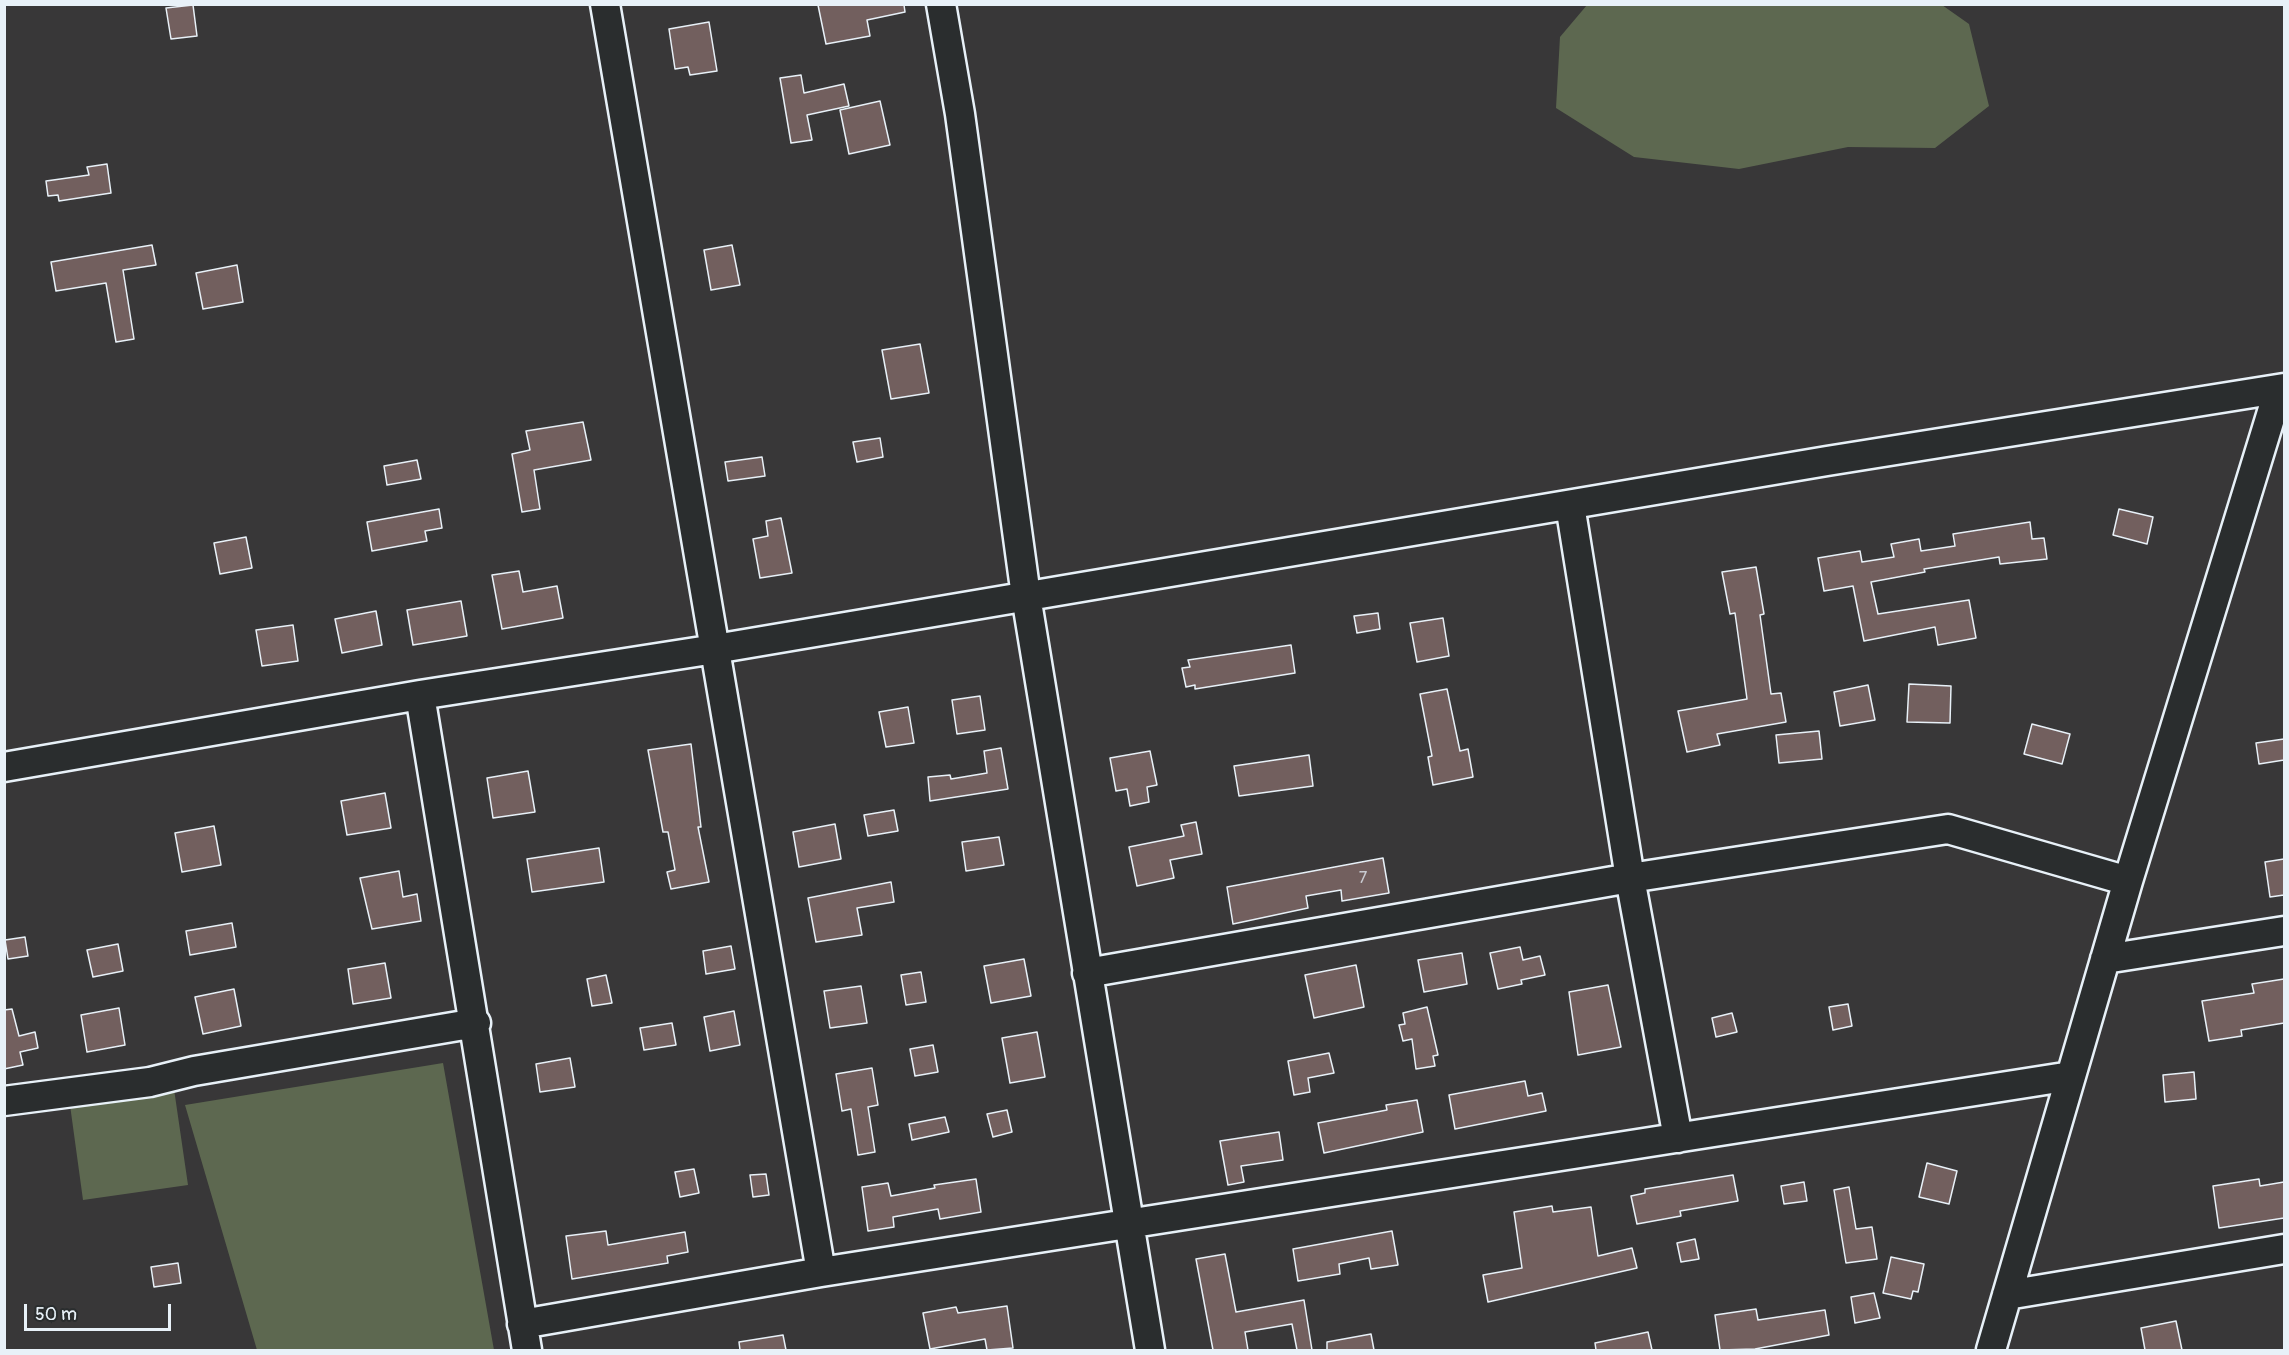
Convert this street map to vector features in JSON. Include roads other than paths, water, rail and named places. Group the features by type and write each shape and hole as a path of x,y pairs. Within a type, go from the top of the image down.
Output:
{"street":[{"path":"605,4 820,1272"},
{"path":"941,4 960,114 1026,596 1150,1350"},
{"path":"4,767 420,695 715,649 1827,461 2282,389 2128,881 1991,1350"},
{"path":"1570,506 1630,878 1678,1138"},
{"path":"420,695 476,1023 525,1337 820,1272 2071,1076"},
{"path":"1087,973 1630,878 1948,830 2128,881"},
{"path":"2105,959 2284,931"},
{"path":"4,1101 150,1082 194,1071 476,1023"},
{"path":"2007,1295 2284,1249"}]}
